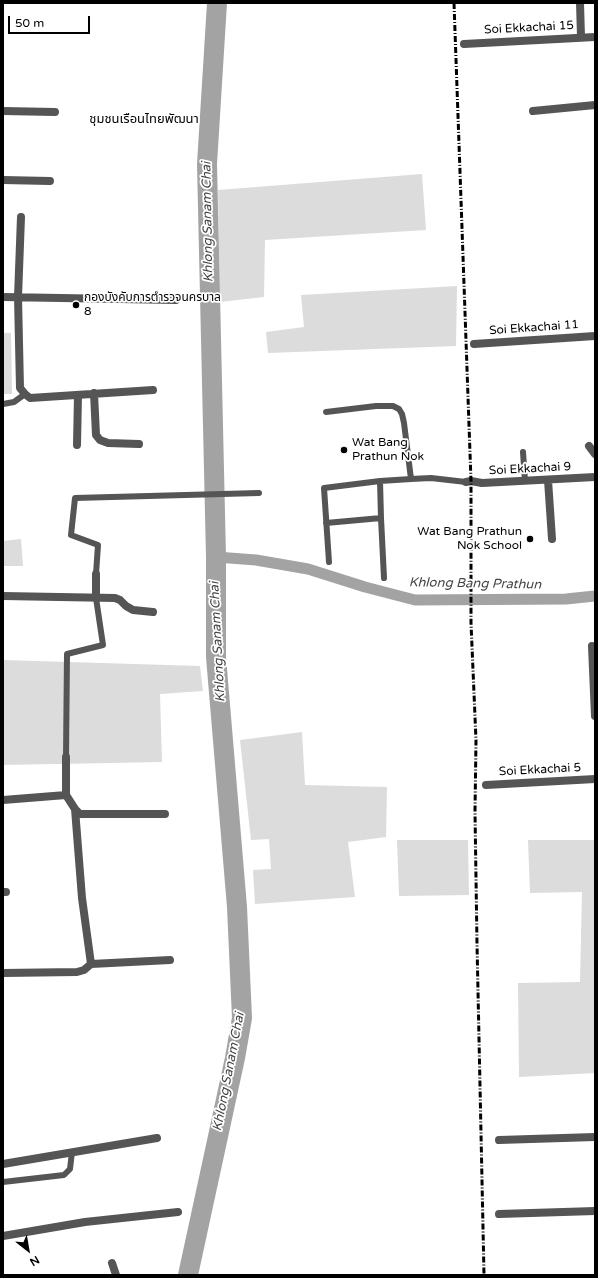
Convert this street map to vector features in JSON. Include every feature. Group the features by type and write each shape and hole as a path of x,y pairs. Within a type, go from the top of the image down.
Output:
{"street":[{"path":"580,3 581,37"},
{"name":"Soi Ekkachai 15","path":"464,44 595,37"},
{"path":"533,111 595,105"},
{"path":"3,111 55,112"},
{"path":"3,180 50,181"},
{"path":"20,217 18,297 20,388 24,394 30,398 153,390"},
{"path":"3,297 176,300"},
{"name":"Soi Ekkachai 11","path":"474,344 595,336"},
{"path":"94,393 96,435 100,440 108,443 139,444"},
{"path":"77,445 78,395"},
{"path":"589,446 595,454"},
{"name":"Soi Ekkachai 9","path":"466,482 471,481 482,483 595,477"},
{"path":"548,480 552,539"},
{"path":"96,574 96,598"},
{"path":"3,596 115,598 133,610 153,612"},
{"path":"592,646 595,716"},
{"path":"66,757 66,795 80,814 165,814"},
{"name":"Soi Ekkachai 5","path":"486,786 595,779"},
{"path":"3,800 66,795"},
{"path":"75,809 82,898 91,964"},
{"path":"3,973 76,972 84,970 91,964 170,960"},
{"path":"499,1140 595,1137"},
{"path":"3,1164 157,1138"},
{"path":"499,1214 595,1211"},
{"path":"3,1236 85,1222 178,1212"},
{"path":"112,1263 116,1275"}],"lane":[{"path":"3,404 14,402 24,394"},
{"path":"326,412 376,406 393,406 399,409 404,423 411,479"},
{"path":"523,452 525,481"},
{"path":"329,562 324,488 380,481 431,478 466,482"},
{"path":"380,481 384,578"},
{"path":"96,574 98,545 71,535 75,498 259,493"},
{"path":"326,523 381,518"},
{"path":"66,757 68,654 103,645 96,598"},
{"path":"3,1182 64,1174 70,1169 72,1152"}],"shaded area":[{"path":"422,174 426,230 265,240 264,297 220,302 218,190"},
{"path":"457,286 456,346 268,353 266,332 304,327 301,295"},
{"path":"3,333 11,333 12,394 3,394"},
{"path":"21,539 23,566 3,566 3,541"},
{"path":"3,660 200,666 203,691 160,694 162,762 3,765"},
{"path":"302,732 305,785 387,787 386,837 348,842 355,897 255,904 253,870 271,869 269,839 251,840 240,740"},
{"path":"397,840 468,840 469,895 399,896"},
{"path":"528,840 595,840 595,1073 519,1077 518,983 580,982 582,892 530,893"}],"waterway":[{"name":"Khlong Sanam Chai","path":"188,1275 235,1058 242,1018 237,907 216,657 216,557 207,164 217,3"},
{"name":"Khlong Bang Prathun","path":"216,557 256,560 308,569 365,587 415,600 566,599 595,596"}],"railway":[{"path":"454,3 471,481 471,623 476,740 475,812 484,1275"}],"place":[{"name":"กองบังคับการตำรวจนครบาล 8","path":"76,305"},
{"name":"Wat Bang Prathun Nok","path":"344,450"},
{"name":"Wat Bang Prathun Nok School","path":"530,539"}],"district":[{"name":"ชุมชนเรือนไทยพัฒนา","path":"144,120"}]}
